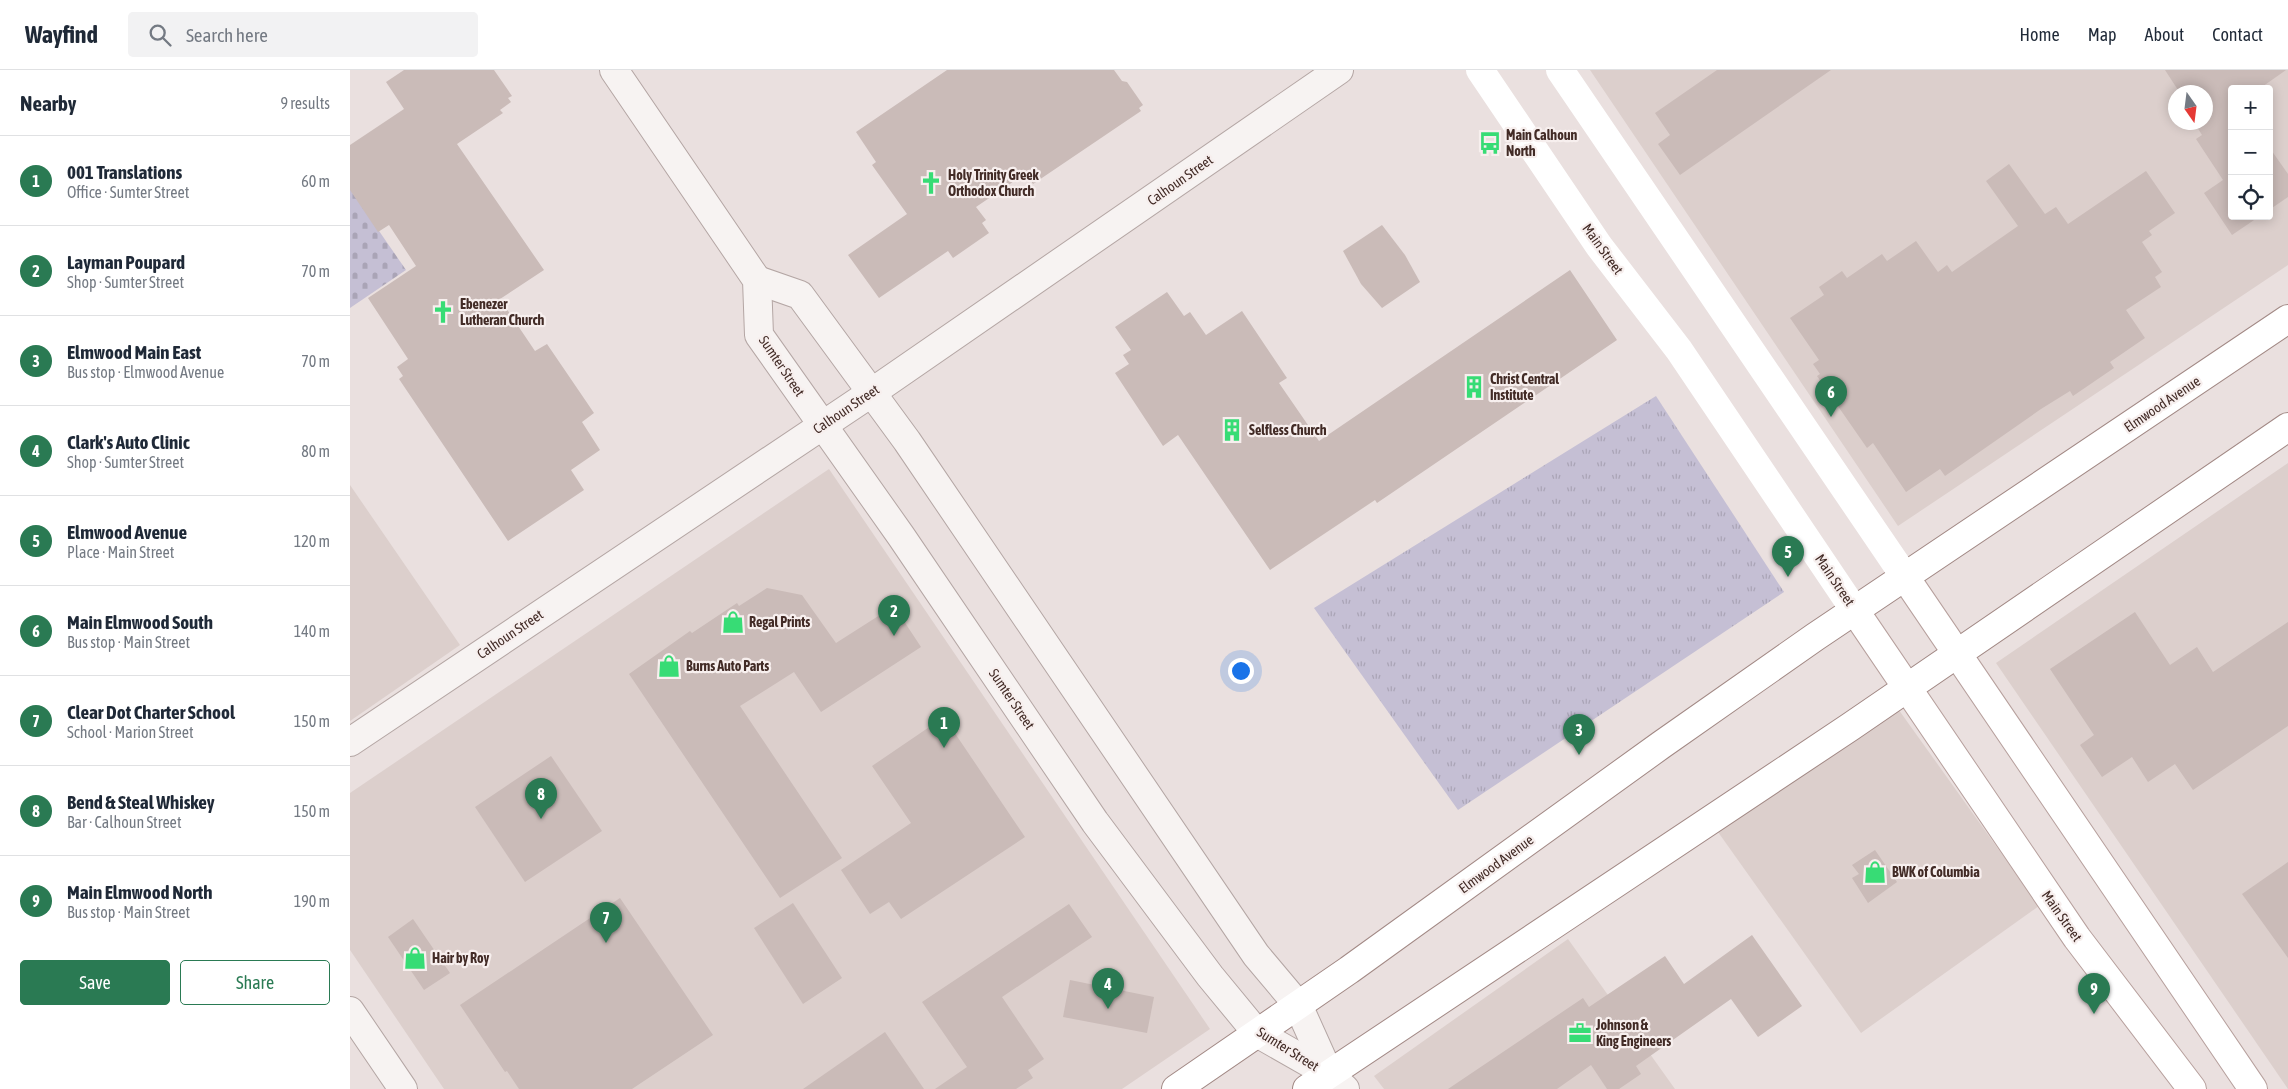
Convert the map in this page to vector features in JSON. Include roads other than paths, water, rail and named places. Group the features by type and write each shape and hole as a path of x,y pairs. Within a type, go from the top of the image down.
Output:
{"main road":[{"name":"Main Street","path":"1480,70 1599,246 1679,350 1906,689 2077,938 2192,1089"},
{"path":"1560,70 2253,1089"},
{"name":"Elmwood Avenue","path":"1176,1089 1298,1005 1661,745 1905,577 2288,319"},
{"path":"1327,1084 2288,427"}],"street":[{"path":"614,70 757,280"},
{"name":"Calhoun Street","path":"350,742 871,393 1339,70"},
{"name":"Sumter Street","path":"757,280 800,295 871,393 1028,618 1256,955 1298,1005 1327,1084 1257,1033 1210,976 1095,822 901,536 759,335 757,280"},
{"path":"350,1011 403,1089"}],"place":[{"name":"Main Calhoun North","path":"1490,143"},
{"name":"Holy Trinity Greek Orthodox Church","path":"931,183"},
{"name":"Ebenezer Lutheran Church","path":"443,312"},
{"name":"Christ Central Institute","path":"1474,387"},
{"name":"Main Elmwood South","path":"1831,417"},
{"name":"Selfless Church","path":"1232,430"},
{"name":"Elmwood Avenue","path":"1788,577"},
{"name":"Regal Prints","path":"733,622"},
{"name":"Layman Poupard","path":"894,636"},
{"name":"Burns Auto Parts","path":"669,666"},
{"name":"001 Translations","path":"944,748"},
{"name":"Elmwood Main East","path":"1579,755"},
{"name":"Bend & Steal Whiskey","path":"541,819"},
{"name":"BWK of Columbia","path":"1875,872"},
{"name":"Clear Dot Charter School","path":"606,943"},
{"name":"Hair by Roy","path":"415,958"},
{"name":"Clark's Auto Clinic","path":"1108,1009"},
{"name":"Main Elmwood North","path":"2094,1014"},
{"name":"Johnson & King Engineers","path":"1580,1033"}]}
